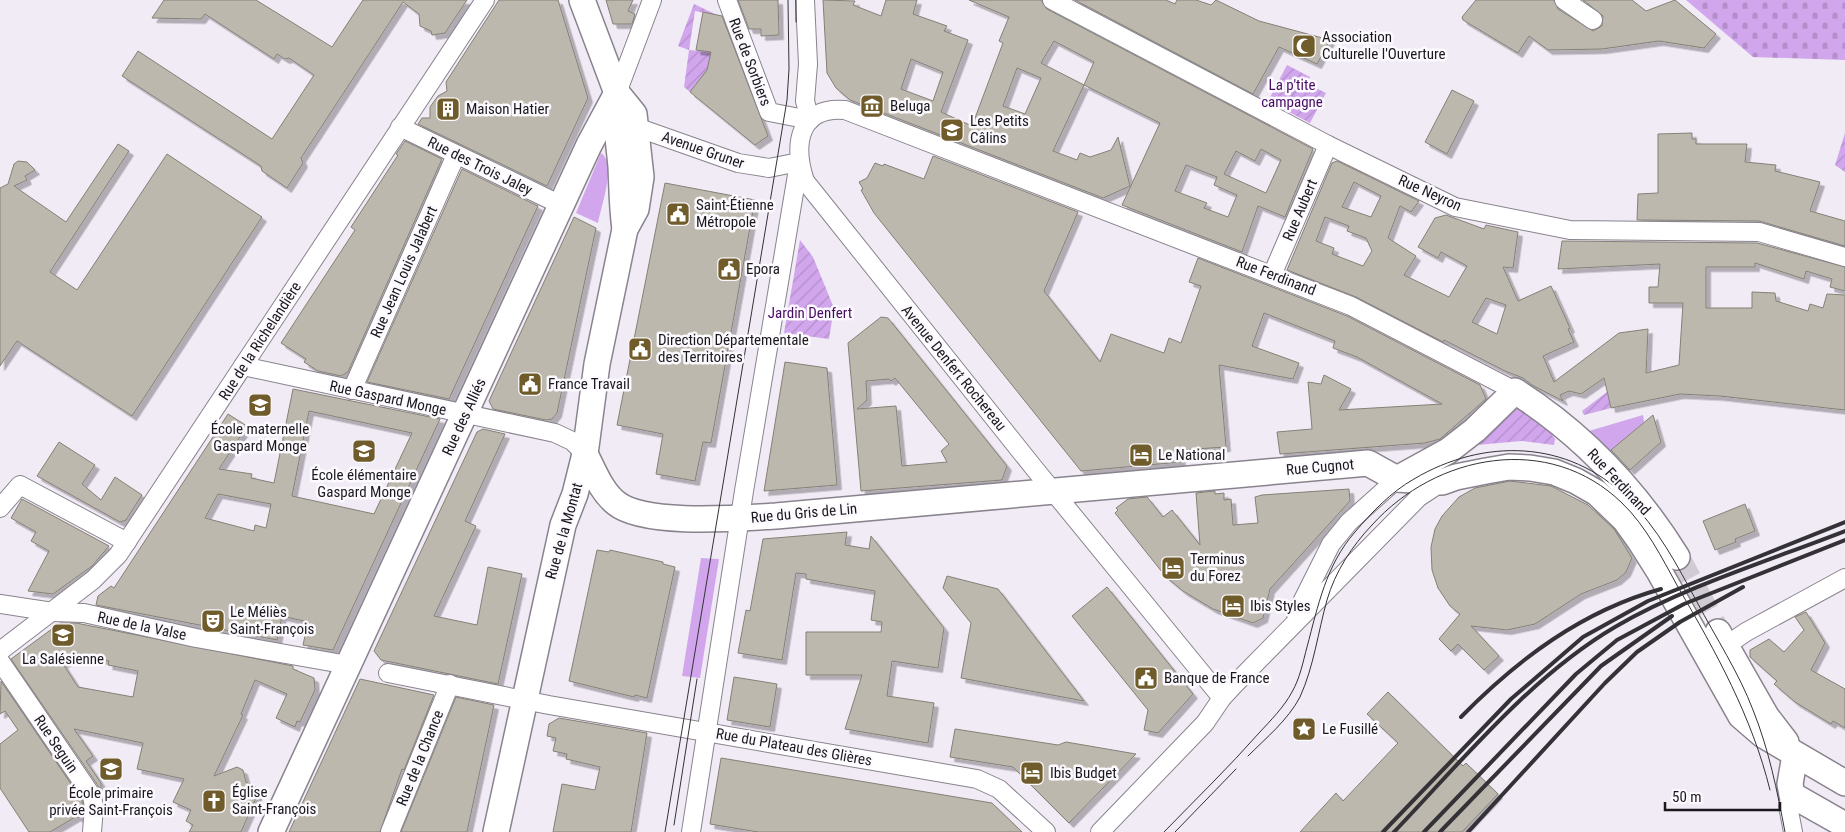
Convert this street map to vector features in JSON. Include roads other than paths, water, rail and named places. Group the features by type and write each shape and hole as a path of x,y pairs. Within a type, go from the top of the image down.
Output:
{"main road":[{"path":"582,0 617,93"},
{"name":"Rue de la Montat","path":"496,832 523,699 562,525 575,494 585,454 597,364 625,229 636,209 639,195 640,163 634,114 617,93"},
{"name":"Rue de la Montat","path":"617,93 615,124 620,154 621,202 625,229"},
{"name":"Rue des Alliés","path":"271,832 589,144 617,93"},
{"path":"1397,479 1448,451 1475,430 1515,391"},
{"name":"Rue Ferdinand","path":"1515,391 1543,409 1582,442 1634,495 1651,515 1668,564"},
{"name":"Rue du Gris de Lin","path":"585,454 606,494 616,504 630,512 653,517 740,518 1053,491"},
{"name":"Rue Cugnot","path":"1053,491 1368,463 1397,479 1442,482 1456,477 1509,467 1546,471 1576,481 1597,493 1668,564"},
{"path":"1668,564 1715,640 1766,716 1795,754 1845,783"},
{"path":"1795,754 1790,784 1792,795 1845,824"}],"street":[{"name":"Rue de la Richelandière","path":"0,651 93,580 118,555 485,0"},
{"name":"Rue des Alliés","path":"617,93 652,0"},
{"name":"Rue de Sorbiers","path":"727,0 769,112 810,120"},
{"path":"805,0 808,64 805,101 810,120"},
{"name":"Rue Neyron","path":"1052,0 1328,145 1455,207 1570,230 1759,232 1845,257"},
{"path":"1564,0 1593,20"},
{"name":"Rue Ferdinand","path":"810,120 820,112 834,109 845,110 1351,306 1515,391"},
{"name":"Avenue Denfert Rochereau","path":"810,120 803,130 798,144 799,162 805,181 1053,491 1222,698"},
{"name":"Rue des Trois Jaley","path":"400,127 561,205"},
{"name":"Avenue Gruner","path":"636,128 744,165 769,168 799,162"},
{"name":"Rue Aubert","path":"1272,275 1328,145"},
{"name":"Rue Jean Louis Jalabert","path":"352,390 456,155"},
{"path":"691,832 740,518 799,162"},
{"name":"Rue Gaspard Monge","path":"243,366 556,433 572,441 585,454"},
{"path":"1289,629 1331,544 1350,522 1397,479"},
{"path":"1100,832 1205,723 1222,698 1289,629 1419,497 1442,482"},
{"path":"0,508 20,485 127,542"},
{"path":"1715,640 1746,632 1845,578"},
{"name":"Rue de la Valse","path":"0,604 53,612 84,613 196,638 348,665"},
{"name":"Rue Seguin","path":"0,661 92,796 94,807 92,832"},
{"path":"388,673 523,699"},
{"name":"Rue de la Chance","path":"390,832 450,684"},
{"name":"Rue du Plateau des Glières","path":"523,699 977,779 999,789 1046,832"},
{"path":"1792,795 1788,806 1793,832"}],"tunnel":[{"path":"1677,557 1718,632"}],"tram line":[{"path":"665,832 787,100 789,69 788,0"},
{"path":"796,0 796,22"},
{"path":"1164,832 1248,746 1289,698 1299,676 1319,601 1330,572 1345,545 1368,517 1390,496 1414,479 1468,456 1496,451 1524,451 1552,455 1579,464 1604,479 1627,498 1648,522 1682,574 1747,696 1759,725 1768,755 1785,832"},
{"path":"1248,756 1283,721 1300,697 1309,673 1330,590 1339,570 1351,551 1372,525 1398,501 1428,482 1460,468 1494,461 1528,460 1561,466 1593,481 1622,503 1639,522 1660,554 1719,661 1743,711 1770,790"},
{"path":"674,825 697,679"},
{"path":"1175,832 1236,769"}],"railway":[{"path":"1383,832 1511,699 1583,637 1648,601 1845,522"},
{"path":"1394,832 1498,722 1554,670 1584,647 1615,627 1669,599 1845,531"},
{"path":"1424,832 1576,674 1617,640 1684,604 1845,540"},
{"path":"1468,832 1605,683 1637,652 1680,622 1743,587"},
{"path":"1461,717 1505,676 1553,640 1604,610 1632,598 1661,589"},
{"path":"1440,832 1601,666 1672,616"}],"place":[{"name":"Association Culturelle l'Ouverture","path":"1304,46"},
{"name":"Beluga","path":"872,106"},
{"name":"Maison Hatier","path":"448,109"},
{"name":"Les Petits Câlins","path":"952,130"},
{"name":"Saint-Étienne Métropole","path":"678,214"},
{"name":"Epora","path":"729,269"},
{"name":"Direction Départementale des Territoires","path":"640,349"},
{"name":"France Travail","path":"530,384"},
{"name":"École maternelle Gaspard Monge","path":"260,405"},
{"name":"École élémentaire Gaspard Monge","path":"364,451"},
{"name":"Le National","path":"1141,455"},
{"name":"Terminus du Forez","path":"1173,568"},
{"name":"Ibis Styles","path":"1233,606"},
{"name":"Le Méliès Saint-François","path":"213,621"},
{"name":"La Salésienne","path":"63,635"},
{"name":"Banque de France","path":"1146,678"},
{"name":"Le Fusillé","path":"1304,729"},
{"name":"École primaire privée Saint-François","path":"111,769"},
{"name":"Ibis Budget","path":"1032,773"},
{"name":"Église Saint-François","path":"214,801"}],"park label":[{"name":"La p'tite campagne","path":"1292,94"},
{"name":"Jardin Denfert","path":"810,313"}]}
